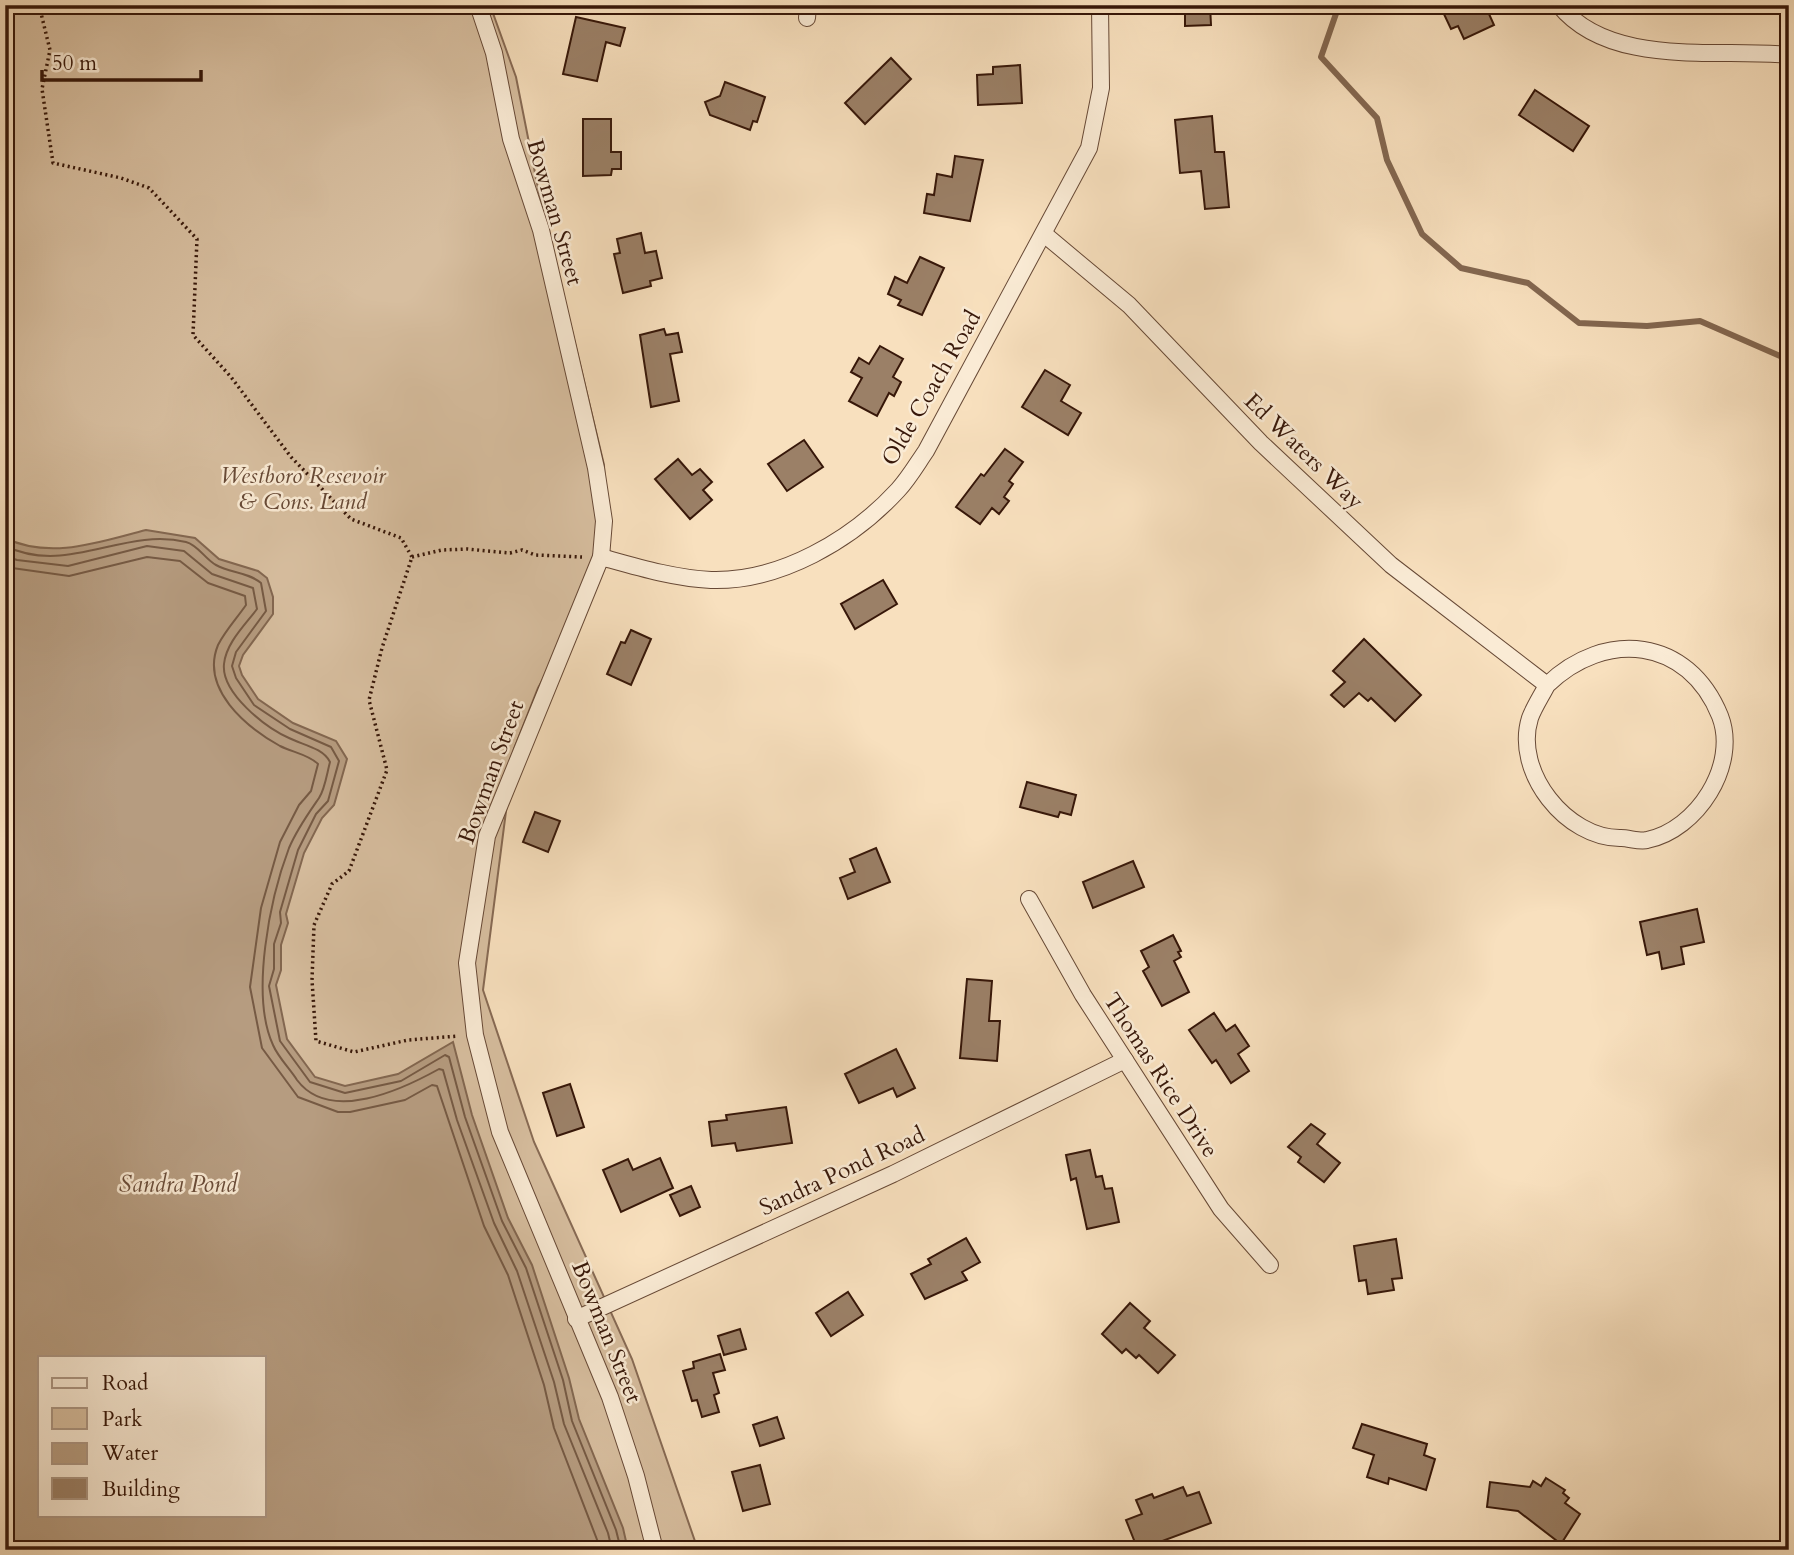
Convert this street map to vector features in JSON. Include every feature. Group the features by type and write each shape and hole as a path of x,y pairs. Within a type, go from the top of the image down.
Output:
{"street":[{"name":"Bowman Street","path":"478,5 494,52 511,139 541,230 596,468 604,521 601,557 487,836 467,963 475,1035 513,1168 610,1397 655,1550"},
{"name":"Olde Coach Road","path":"601,557 681,577 747,579 791,565 868,518 899,489 926,451 1089,148 1097,120 1102,48 1100,5"},
{"path":"1559,5 1570,19 1618,43 1646,49 1789,55"},
{"name":"Ed Waters Way","path":"1044,234 1129,305 1261,443 1391,565 1547,685"},
{"path":"1616,647 1645,650 1691,673 1704,687 1721,719 1722,741 1721,762 1715,781 1693,816 1646,841 1613,838 1569,821 1551,802 1534,769 1530,753 1530,719 1547,685 1575,662 1616,647"},
{"name":"Thomas Rice Drive","path":"1029,899 1083,995 1221,1209 1270,1265"},
{"name":"Sandra Pond Road","path":"576,1319 893,1174 1125,1060"}],"path":[{"path":"39,5 50,50 41,89 53,163 121,178 149,188 197,239 193,335 231,377 291,457 351,519 401,538 411,557 382,648 369,700 387,770 349,871 332,884 314,925 312,980 316,1041 354,1052 408,1040 475,1035"},
{"path":"411,557 442,550 480,549 601,557"}],"green space":[{"name":"Westboro Resevoir & Cons. Land","path":"5,5 490,5 516,77 539,193 604,465 606,525 569,633 538,688 514,749 483,990 534,1142 632,1359 698,1550 5,1550"}],"water":[{"name":"Sandra Pond","path":"146,530 195,538 219,559 258,571 267,578 273,597 273,614 243,655 239,666 242,675 258,699 293,723 336,741 347,759 334,805 322,818 304,853 286,914 288,923 281,945 281,970 276,985 287,1039 315,1077 345,1086 398,1074 453,1042 472,1115 508,1218 532,1265 569,1378 579,1419 623,1528 628,1550 5,1550 5,538 40,548 93,544"}],"building":[{"path":"1185,5 1210,5 1211,25 1185,26"},
{"path":"1449,5 1485,5 1494,25 1464,39 1458,26 1451,29 1443,12 1450,9"},
{"path":"576,17 625,28 620,46 606,42 597,81 563,74"},
{"path":"891,58 911,79 865,124 845,103"},
{"path":"1020,65 1022,103 978,105 977,75 993,74 993,67"},
{"path":"725,82 765,97 757,122 753,121 750,130 710,115 705,102 720,96"},
{"path":"1535,90 1589,126 1573,151 1519,115"},
{"path":"1212,116 1215,152 1224,152 1229,207 1205,209 1201,171 1180,173 1175,120"},
{"path":"583,119 611,119 611,152 621,152 621,169 612,169 611,175 583,176"},
{"path":"955,156 983,160 970,221 924,213 927,194 934,195 937,174 952,177"},
{"path":"641,233 645,253 656,251 662,278 650,281 651,286 623,293 614,254 620,253 617,239"},
{"path":"920,257 944,268 922,315 898,305 901,300 888,294 895,277 907,283"},
{"path":"664,329 666,335 678,333 682,352 670,354 679,401 651,407 640,335"},
{"path":"880,346 903,359 893,377 901,382 894,396 889,393 877,416 849,401 862,378 851,372 859,358 869,364"},
{"path":"1045,370 1070,385 1061,401 1081,413 1068,435 1022,407"},
{"path":"804,440 823,467 787,491 768,464"},
{"path":"1005,449 1023,462 1009,481 1013,484 1004,497 1009,501 999,514 992,508 980,524 956,507 981,474 984,476"},
{"path":"678,459 692,475 700,469 712,482 703,490 712,500 690,519 655,479"},
{"path":"883,580 897,604 855,629 841,604"},
{"path":"631,630 651,639 631,685 607,674 621,642 625,643"},
{"path":"1364,639 1421,695 1395,721 1371,698 1368,701 1359,693 1344,707 1331,695 1345,682 1333,671"},
{"path":"1027,782 1076,795 1071,815 1060,812 1058,817 1020,807"},
{"path":"535,812 560,821 548,852 523,842"},
{"path":"876,848 890,882 848,899 840,878 855,872 850,859"},
{"path":"1133,861 1144,887 1093,908 1083,882"},
{"path":"1697,909 1704,942 1681,947 1684,964 1662,969 1659,952 1647,955 1640,922"},
{"path":"1173,935 1181,951 1178,952 1181,957 1174,961 1189,992 1162,1006 1143,971 1149,967 1141,951"},
{"path":"967,979 992,981 989,1021 1000,1021 997,1061 960,1058"},
{"path":"1214,1013 1226,1031 1235,1025 1249,1046 1238,1054 1249,1071 1231,1083 1216,1060 1212,1063 1189,1030"},
{"path":"896,1049 915,1088 897,1097 893,1088 859,1103 845,1074"},
{"path":"570,1084 584,1127 557,1136 543,1093"},
{"path":"786,1107 792,1143 737,1151 735,1143 712,1146 709,1122 727,1120 726,1115"},
{"path":"1311,1124 1325,1134 1317,1144 1340,1163 1324,1182 1298,1162 1301,1157 1288,1147"},
{"path":"1090,1150 1096,1177 1102,1176 1105,1189 1112,1188 1119,1222 1087,1229 1076,1178 1071,1180 1066,1155"},
{"path":"660,1158 673,1188 621,1212 603,1170 628,1159 633,1170"},
{"path":"691,1186 700,1207 680,1216 670,1195"},
{"path":"966,1238 980,1262 962,1272 967,1280 925,1299 911,1274 931,1264 928,1259"},
{"path":"1396,1239 1402,1278 1392,1279 1394,1290 1368,1294 1366,1280 1359,1281 1354,1246"},
{"path":"848,1292 863,1315 831,1336 816,1313"},
{"path":"1130,1303 1150,1321 1144,1328 1175,1355 1158,1373 1139,1355 1136,1358 1126,1349 1122,1353 1102,1334"},
{"path":"740,1329 746,1349 724,1355 718,1336"},
{"path":"720,1354 725,1370 713,1373 719,1393 714,1395 719,1412 702,1417 697,1400 692,1401 683,1371 694,1368 693,1362"},
{"path":"777,1417 784,1438 760,1446 753,1425"},
{"path":"1362,1424 1427,1444 1424,1455 1435,1459 1426,1490 1389,1478 1388,1484 1367,1477 1374,1455 1353,1448"},
{"path":"760,1465 770,1504 743,1511 732,1472"},
{"path":"1546,1478 1565,1490 1563,1493 1569,1498 1565,1503 1580,1514 1561,1544 1518,1511 1487,1507 1490,1482 1530,1487 1533,1481 1541,1486"},
{"path":"1183,1487 1187,1496 1199,1492 1211,1523 1138,1550 1126,1520 1142,1514 1136,1500 1152,1494 1154,1498"}],"waterway":[{"path":"1339,5 1321,57 1377,118 1387,160 1422,234 1461,268 1528,283 1579,323 1647,326 1700,321 1789,360"}]}
